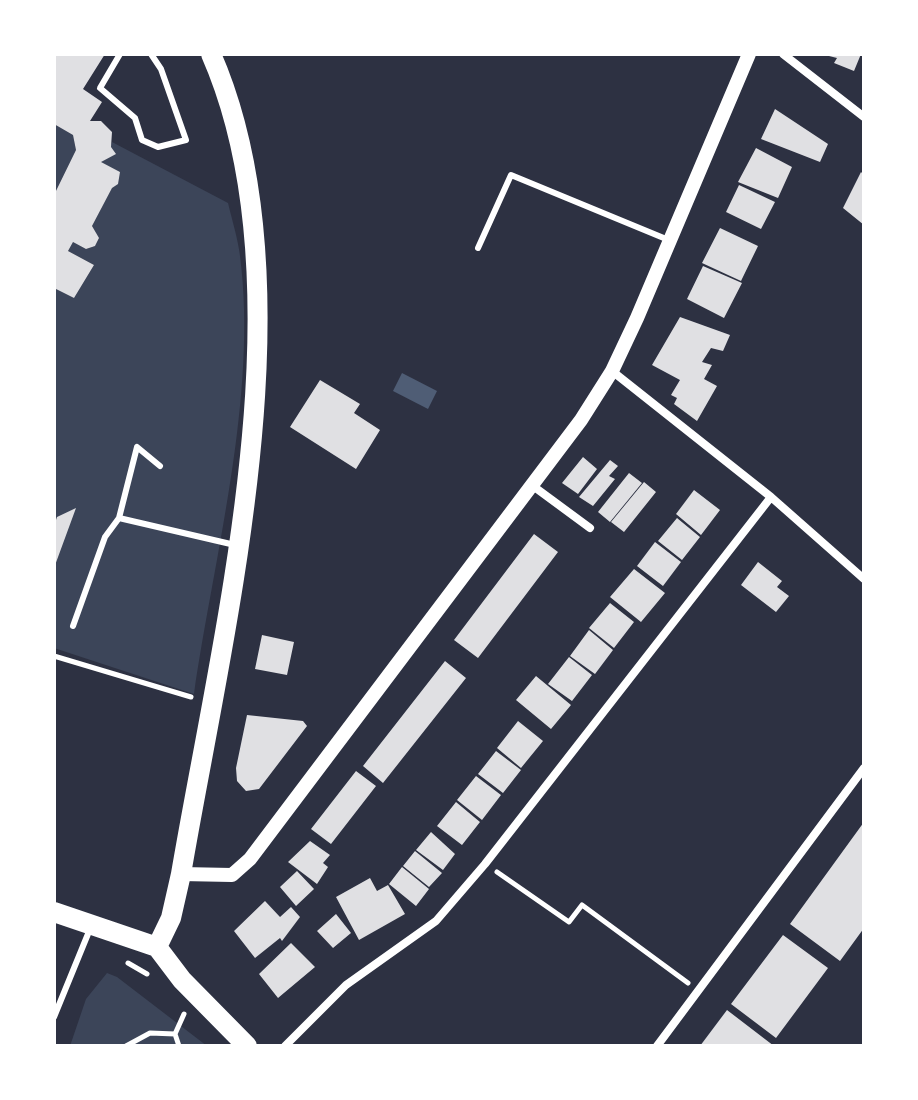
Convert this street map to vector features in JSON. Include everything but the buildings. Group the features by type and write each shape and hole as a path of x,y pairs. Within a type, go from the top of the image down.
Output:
{"main road":[{"path":"157,947 171,918 181,874 238,546 255,397 255,265 246,178 230,98 211,54"},
{"path":"54,912 157,947 182,980 247,1046"}],"street":[{"path":"181,874 232,875 250,859 533,486 612,371 671,241 749,54"},
{"path":"783,54 864,117"},
{"path":"612,371 771,497 864,579"},
{"path":"533,486 590,528"},
{"path":"285,1046 346,985 436,921 485,864 771,497"},
{"path":"657,1046 864,768"}],"lane":[{"path":"120,54 100,88 135,118 142,140 158,147 186,140 161,69 151,54"},
{"path":"478,248 511,175 671,241"},
{"path":"73,626 105,537 119,518 137,447 160,466"},
{"path":"119,518 238,546"},
{"path":"54,1017 98,928"}],"path":[{"path":"54,656 211,703"},
{"path":"485,864 569,922 582,905 698,991"},
{"path":"98,928 124,961 155,981"},
{"path":"176,1002 185,1012 175,1034 179,1046"},
{"path":"183,1020 190,1026"},
{"path":"126,1046 150,1033 175,1034"}],"shaded area":[{"path":"54,124 73,135 76,150 54,195"},
{"path":"112,142 228,203 239,250 244,309 239,420 194,694 54,648 54,288 74,298 94,265 68,251 73,242 86,249 95,246 99,239 92,226 120,172 94,159 109,152"},
{"path":"402,373 437,391 428,409 393,391"},
{"path":"107,973 117,977 207,1046 70,1046 86,999"}]}
